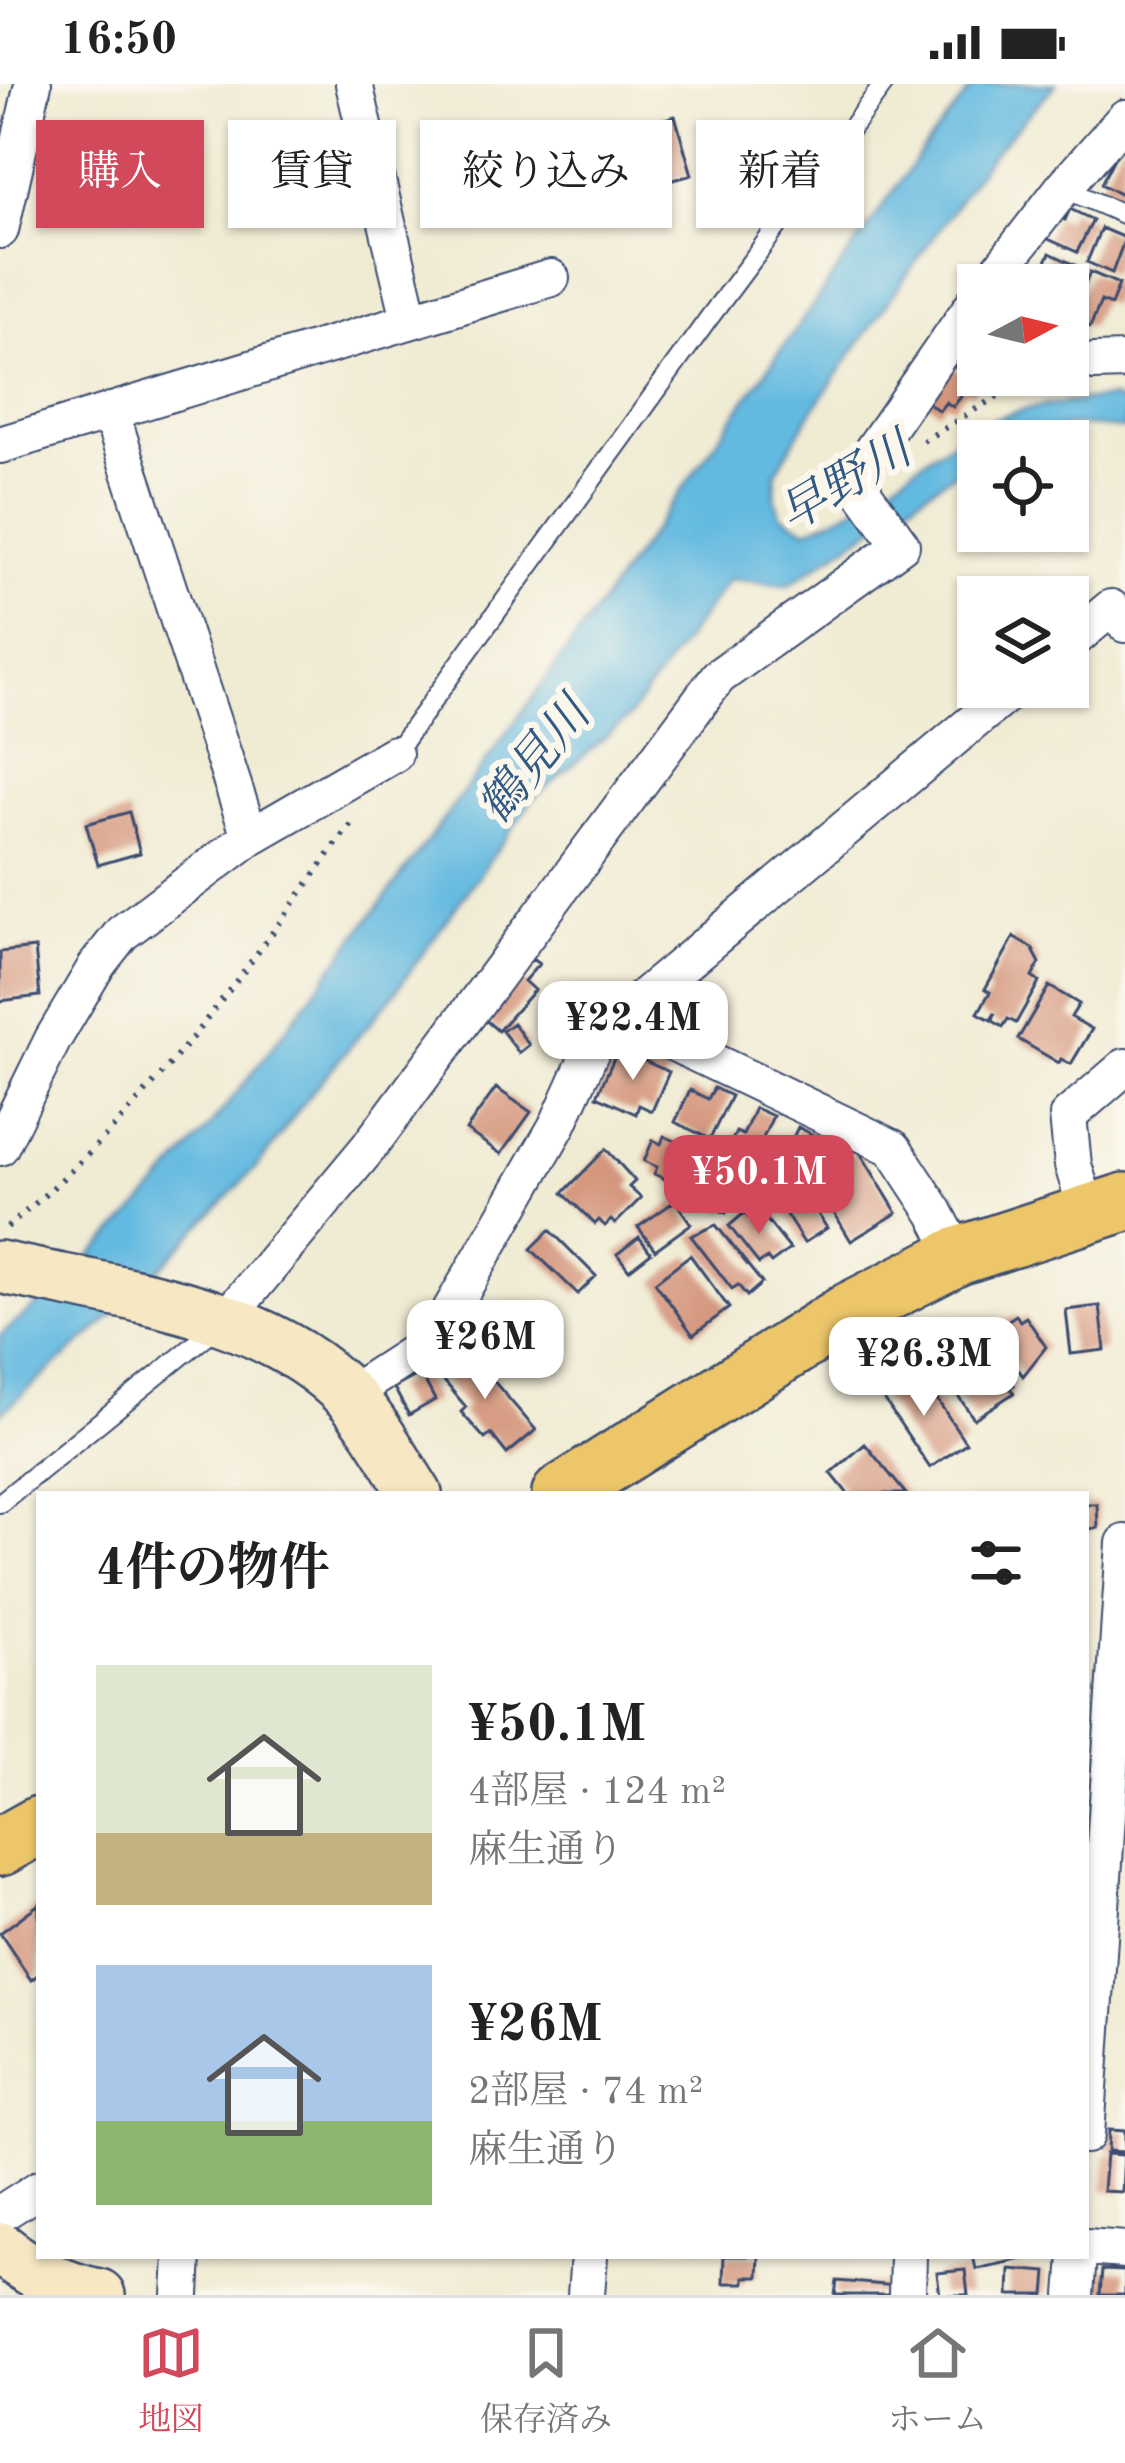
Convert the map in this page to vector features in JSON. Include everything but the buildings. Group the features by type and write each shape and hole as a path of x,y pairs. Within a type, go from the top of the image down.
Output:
{"main road":[{"path":"566,1491 850,1311 958,1256 1106,1208"},
{"path":"0,1847 36,1827"}],"street":[{"path":"0,230 33,84"},
{"path":"354,84 410,320"},
{"path":"1004,264 1125,118"},
{"path":"0,445 551,278"},
{"path":"216,1317 369,1147 718,677 901,545 865,495 858,471 957,328"},
{"path":"110,411 250,838"},
{"path":"1089,626 1111,608 1125,624"},
{"path":"348,1395 428,1343 440,1329 558,1124 598,1035 990,708"},
{"path":"0,1147 53,1040 97,965 122,933 250,838 394,754"},
{"path":"624,1010 646,1030 893,1148 958,1256"},
{"path":"1106,1208 1073,1165 1068,1116 1125,1067"},
{"path":"0,1268 216,1317 298,1357 348,1395 414,1491"},
{"path":"1089,2092 1105,1861 1118,1769 1125,1543"},
{"path":"0,2214 36,2190"},
{"path":"1089,2247 1125,2250"},
{"path":"0,2248 19,2264 97,2295"},
{"path":"181,2295 182,2259"},
{"path":"586,2295 590,2259"},
{"path":"908,2259 908,2295"},
{"path":"1076,2295 1078,2259"}],"lane":[{"path":"394,754 884,84"},
{"path":"1063,188 1125,215"},
{"path":"0,1503 188,1354 216,1317"}],"path":[{"path":"920,444 1006,391 1093,366"},
{"path":"0,1233 60,1184 141,1099 220,1006 364,806"}],"water":[{"name":"鶴見川","path":"975,84 1056,84 987,160 810,414 776,472 775,498 781,515 806,529 874,496 957,439 957,471 788,585 729,579 628,718 534,798 393,995 261,1162 126,1304 0,1414 0,1335 107,1240 248,1078 516,721 920,154"},
{"path":"1111,398 1125,404 1125,429 1089,426 1089,420 993,420 1058,403"}],"water label":[{"name":"早野川","path":"846,484"}]}
